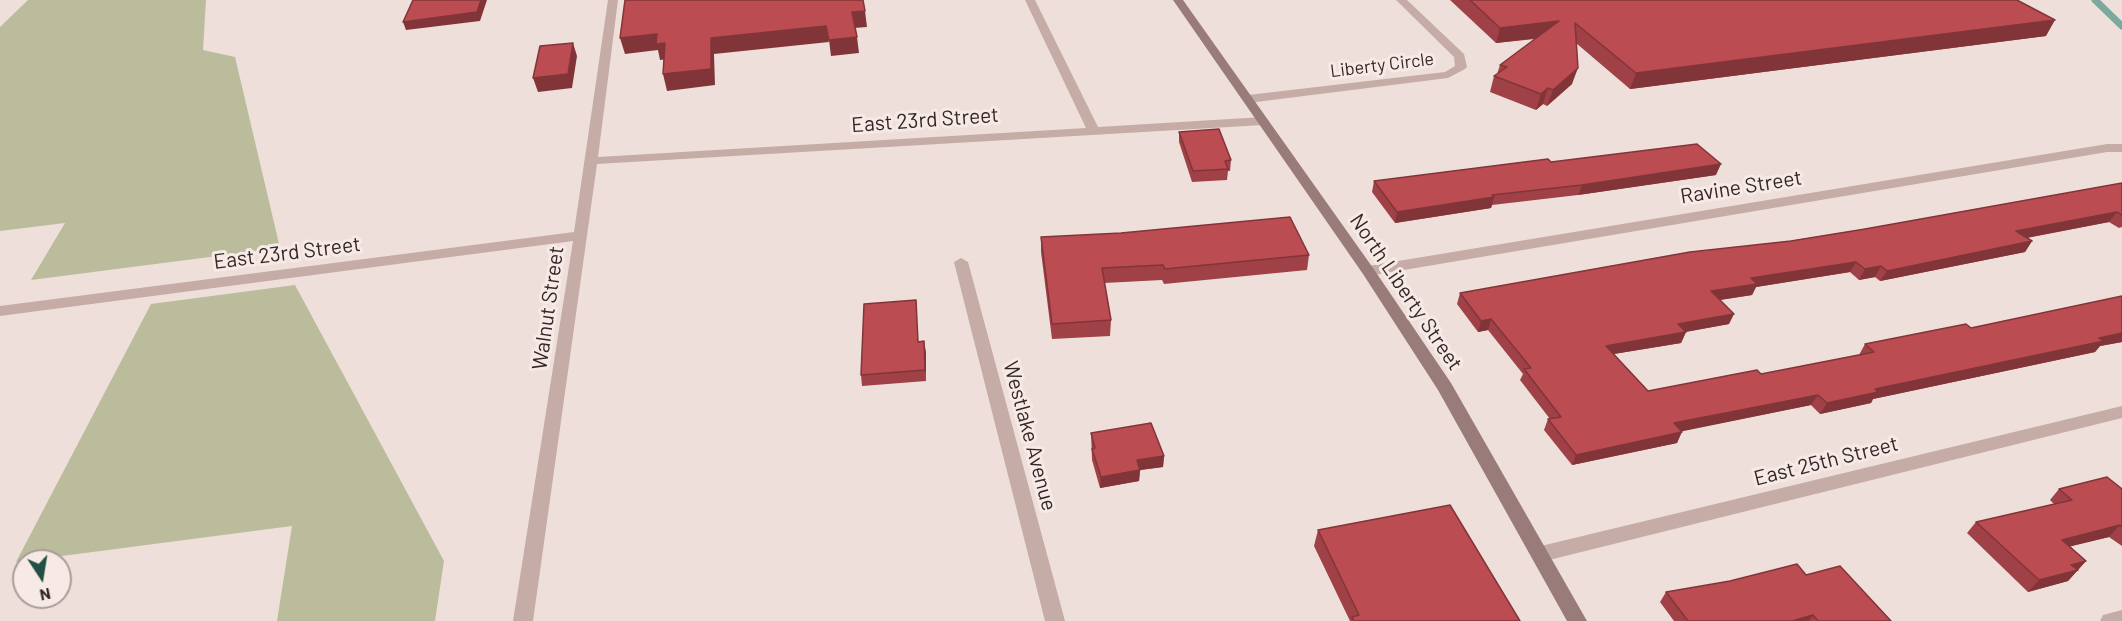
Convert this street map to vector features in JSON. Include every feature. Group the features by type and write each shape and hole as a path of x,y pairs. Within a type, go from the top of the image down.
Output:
{"street":[{"name":"Walnut Street","path":"523,621 572,301 613,0"},
{"path":"1030,0 1093,130"},
{"name":"North Liberty Street","path":"1178,0 1368,271 1445,387 1577,621"},
{"name":"Liberty Circle","path":"1248,99 1448,75 1461,67 1460,56 1401,0"},
{"name":"East 23rd Street","path":"591,161 1263,121"},
{"name":"Ravine Street","path":"1368,271 2107,148 2122,148"},
{"name":"East 23rd Street","path":"0,311 579,237"},
{"name":"Westlake Avenue","path":"961,262 1055,621"},
{"name":"East 25th Street","path":"1541,554 2122,412"},
{"path":"2110,621 2122,618"}],"green space":[{"path":"28,0 206,0 203,50 235,57 280,248 31,280 65,223 0,231 0,27"},
{"path":"295,285 444,561 435,621 277,621 292,526 72,555 72,549 23,549 151,304"}],"building":[{"path":"413,0 481,0 477,12 403,22"},
{"path":"625,0 863,0 865,11 852,12 857,37 829,40 826,26 711,38 711,69 663,74 665,43 656,44 657,34 620,38"},
{"path":"1470,0 2017,0 2055,20 1636,73 1575,23 1578,68 1553,90 1548,88 1541,94 1494,76 1507,67 1500,65 1559,21 1500,28"},
{"path":"573,43 568,74 533,78 540,46"},
{"path":"1219,129 1231,160 1225,161 1228,169 1193,171 1179,132"},
{"path":"1697,144 1721,164 1582,185 1492,195 1494,197 1397,212 1374,181 1548,159 1551,162"},
{"path":"2122,183 2122,215 2117,212 2016,231 2032,241 1887,271 1881,266 1865,269 1856,262 1751,278 1757,284 1711,291 1734,314 1678,324 1686,332 1606,346 1648,391 1757,370 1761,374 1874,352 1865,344 1966,324 1971,328 2122,296 2122,333 2099,338 2104,341 1875,389 1878,392 1827,403 1818,395 1674,423 1682,432 1576,455 1548,419 1561,417 1524,369 1531,368 1491,319 1481,321 1460,293 1690,252 1791,241 1865,229"},
{"path":"1290,217 1309,255 1165,269 1163,265 1102,268 1111,320 1052,324 1041,237 1121,233"},
{"path":"916,300 918,342 924,341 925,370 861,375 864,304"},
{"path":"1151,423 1164,456 1137,460 1140,470 1101,477 1092,449 1095,448 1091,433"},
{"path":"2107,477 2122,489 2122,527 2120,525 2062,540 2086,561 2071,565 2078,570 2039,580 1976,522 2072,500 2059,489"},
{"path":"1450,505 1520,621 1354,621 1352,617 1359,615 1318,530"},
{"path":"1797,564 1806,575 1840,566 1891,621 1818,621 1813,615 1792,621 1688,621 1666,592 1730,581"}],"waterway":[{"path":"2095,0 2122,26"}]}
